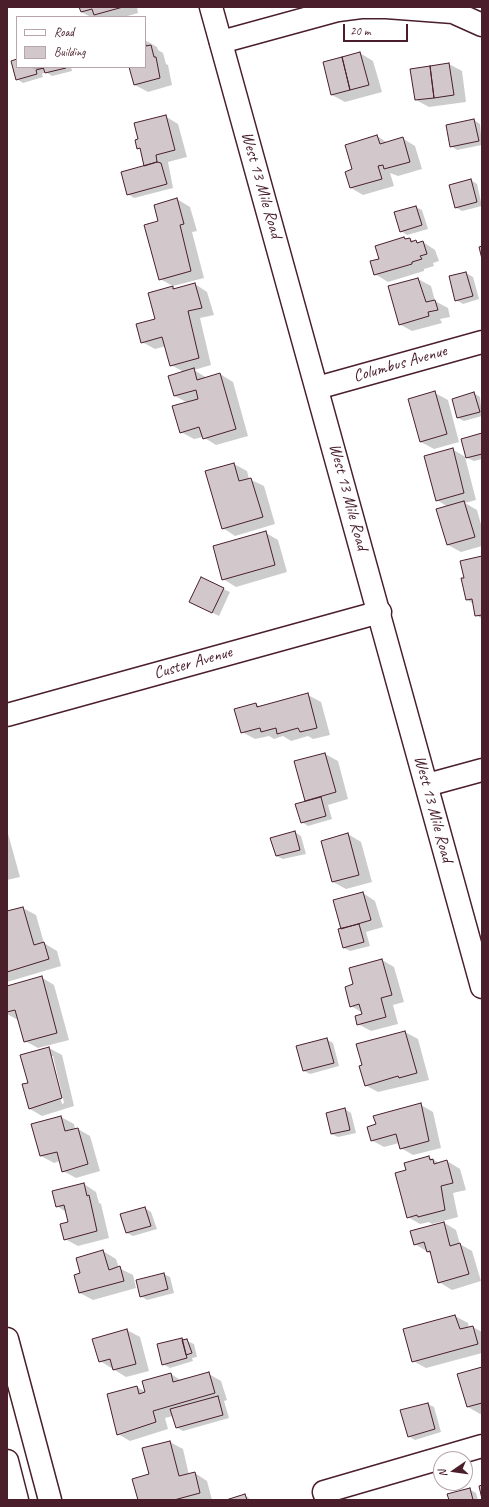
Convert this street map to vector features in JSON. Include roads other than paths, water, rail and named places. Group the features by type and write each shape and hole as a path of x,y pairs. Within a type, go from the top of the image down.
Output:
{"street":[{"name":"West 13 Mile Road","path":"211,7 380,612 482,987"},
{"path":"220,42 338,10 386,7 456,9 482,24"},
{"name":"Columbus Avenue","path":"317,388 482,342"},
{"name":"Custer Avenue","path":"7,715 380,612"},
{"path":"427,785 482,770"},
{"path":"7,1339 50,1500"},
{"path":"327,1500 324,1492 482,1446"},
{"path":"7,1461 17,1500"}]}
